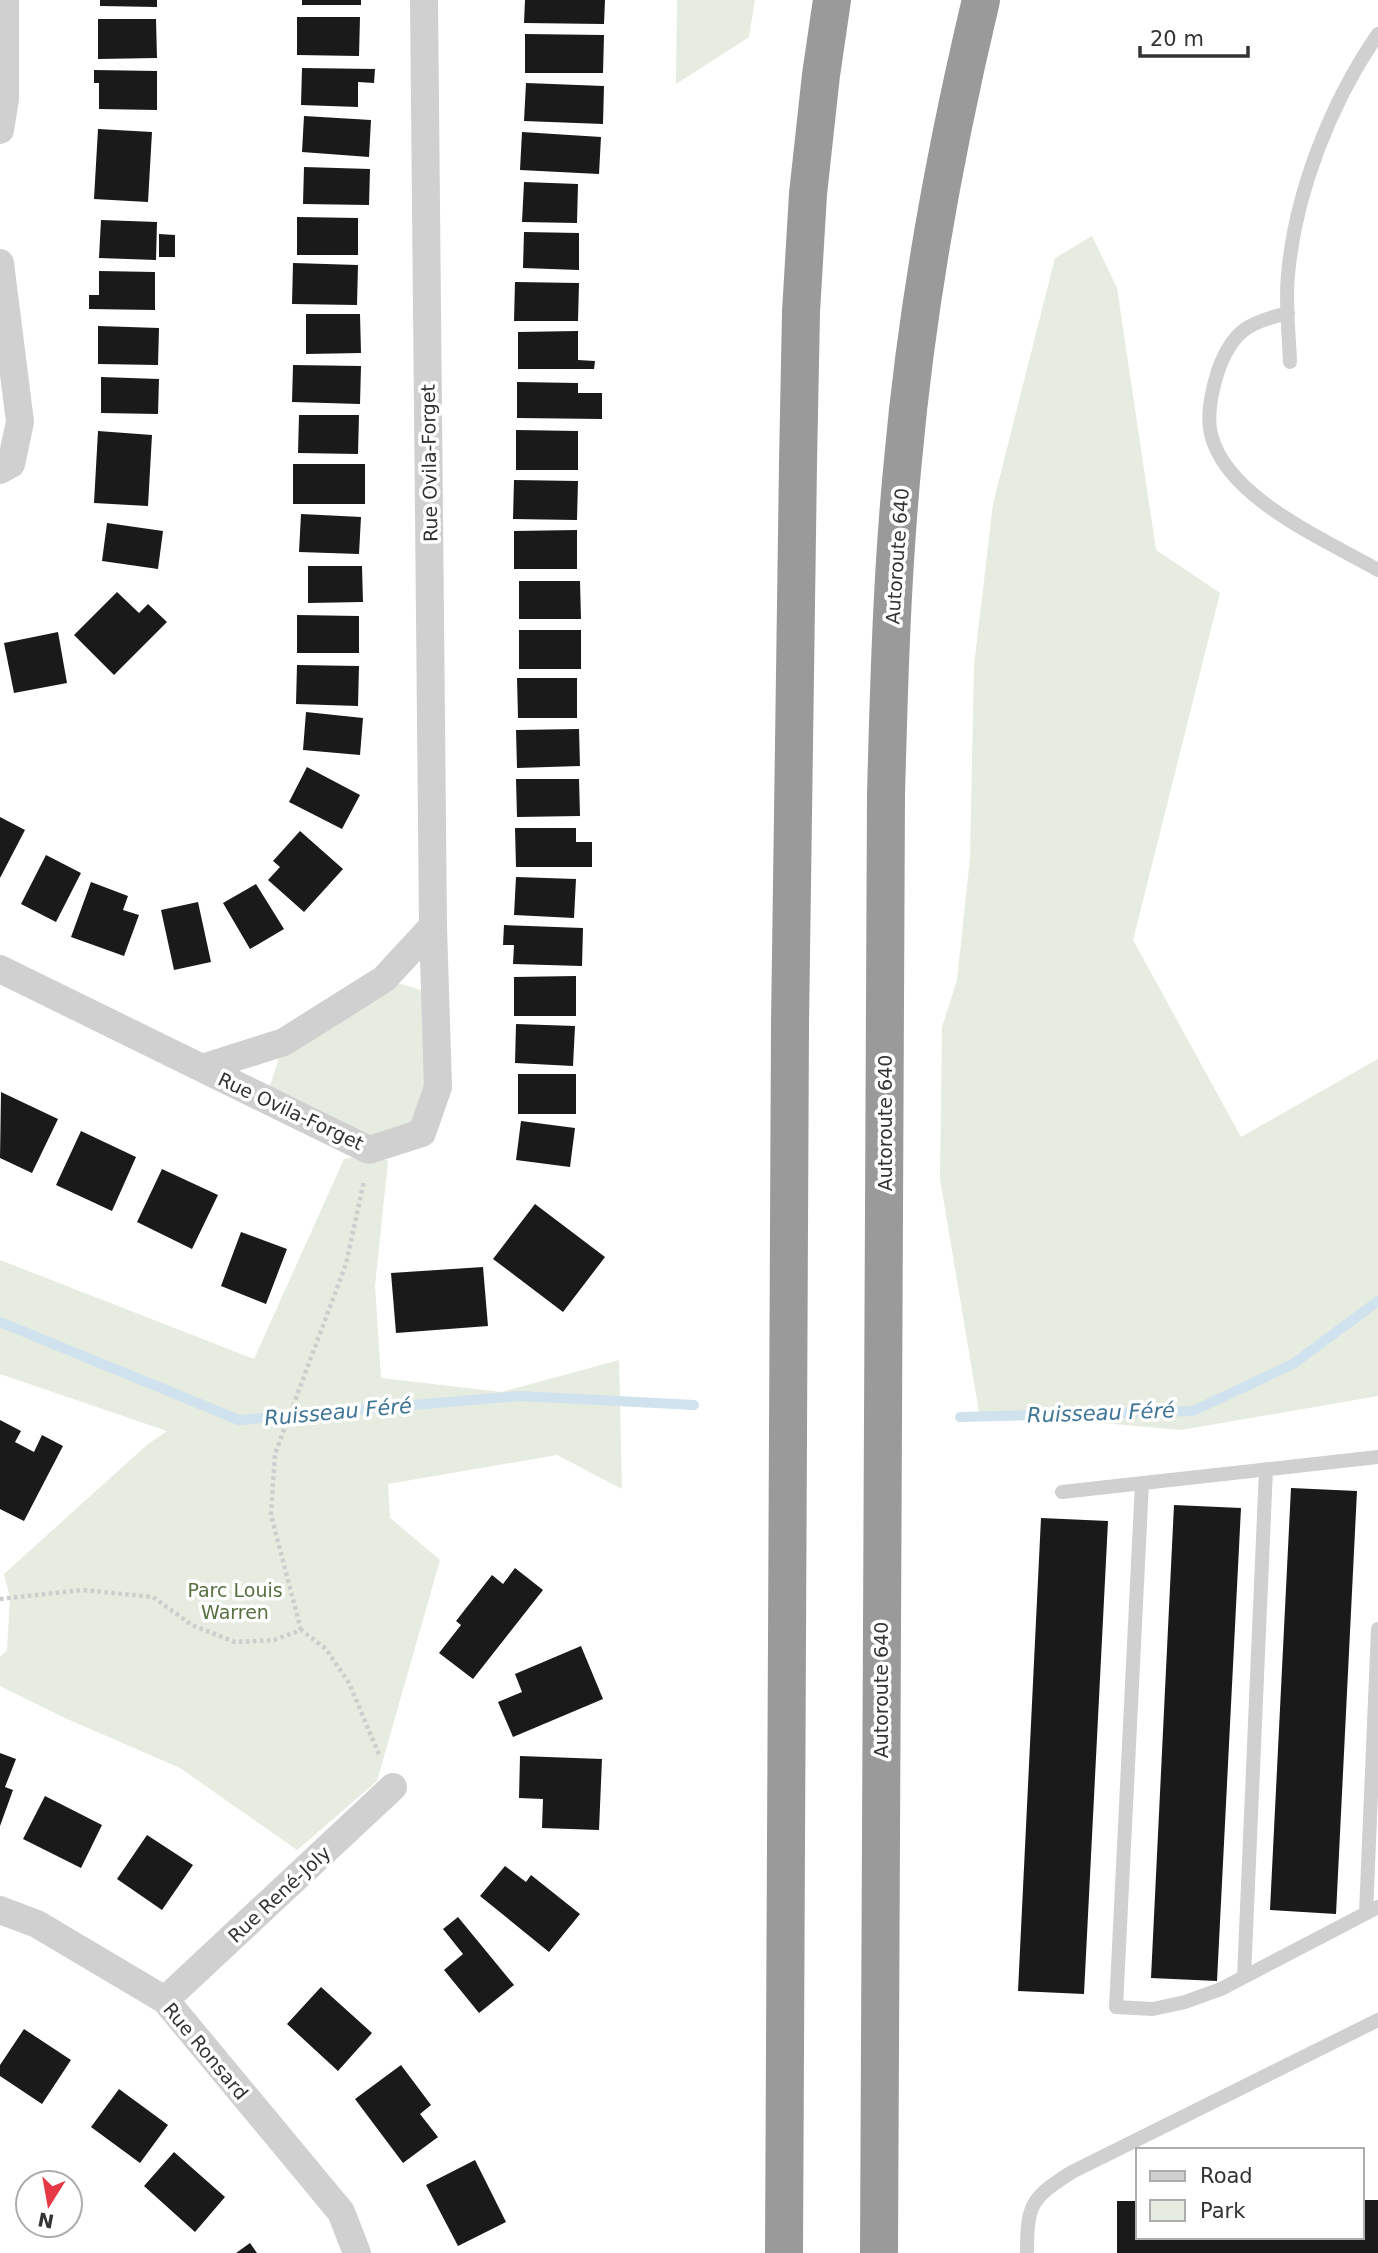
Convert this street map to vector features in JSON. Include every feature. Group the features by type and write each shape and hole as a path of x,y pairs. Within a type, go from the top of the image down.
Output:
{"highway":[{"path":"784,2253 790,1024 798,464 808,194 832,0"},
{"name":"Autoroute 640","path":"879,2253 886,794 890,659 903,462 918,332 943,181 981,0"}],"street":[{"path":"0,130 5,100 5,0"},
{"name":"Rue Ovila-Forget","path":"0,969 369,1150 422,1133 438,1087 433,926 424,0"},
{"path":"0,263 20,422 11,464 0,470"},
{"name":"Rue Ovila-Forget","path":"202,1068 284,1042 384,979 433,926"},
{"name":"Rue René-Joly","path":"165,2000 393,1787"},
{"name":"Rue Ronsard","path":"0,1910 37,1924 165,2000 341,2212 357,2253"}],"lane":[{"path":"1290,362 1287,278 1299,210 1328,125 1378,34"},
{"path":"1288,313 1262,319 1248,326 1234,340 1223,358 1214,383 1210,411 1211,433 1219,454 1251,492 1279,514 1378,570"},
{"path":"1062,1492 1378,1457"},
{"path":"1244,1977 1266,1469"},
{"path":"1142,1483 1116,2007 1153,2009 1185,2002 1222,1989 1372,1910 1378,1629"},
{"path":"1027,2253 1029,2214 1047,2188 1072,2172 1378,2020"}],"path":[{"path":"365,1178 346,1264 275,1454 271,1515 301,1630 326,1649 349,1683 393,1787"},
{"path":"0,1599 83,1590 153,1597 192,1625 235,1642 274,1640 301,1630"}],"green space":[{"path":"677,0 755,0 749,37 676,84"},
{"path":"1092,236 1117,288 1156,550 1220,593 1133,940 1241,1137 1378,1059 1378,1396 1181,1430 979,1412 940,1179 942,1027 957,980 970,858 974,666 993,504 1055,258"},
{"path":"384,979 424,991 438,1087 422,1133 369,1150 268,1092 284,1042"},
{"name":"Parc Louis Warren","path":"370,1154 388,1161 375,1286 381,1378 502,1392 619,1360 622,1489 557,1455 388,1484 390,1518 440,1560 377,1781 297,1850 180,1768 65,1718 0,1686 0,1657 7,1650 10,1598 4,1574 148,1444 167,1431 0,1374 0,1260 254,1359 344,1159"}],"building":[{"path":"100,0 157,0 157,7 100,6"},
{"path":"302,0 361,0 361,5 302,5"},
{"path":"525,0 605,0 604,24 524,23"},
{"path":"297,17 360,17 359,56 297,55"},
{"path":"98,19 156,19 157,58 98,59"},
{"path":"525,34 604,35 603,73 525,73"},
{"path":"302,68 375,69 374,83 358,82 358,107 301,105"},
{"path":"94,70 157,71 157,110 99,109 99,83 94,83"},
{"path":"526,83 604,86 603,124 524,121"},
{"path":"304,116 371,120 369,157 302,152"},
{"path":"98,129 152,132 148,202 94,199"},
{"path":"522,132 601,137 599,174 520,170"},
{"path":"304,167 370,169 369,205 303,204"},
{"path":"524,182 578,184 577,223 522,222"},
{"path":"297,217 358,218 358,255 297,255"},
{"path":"101,220 157,222 156,260 99,258"},
{"path":"524,232 579,233 579,270 523,268"},
{"path":"159,234 175,235 175,257 159,257"},
{"path":"293,263 358,265 357,305 292,304"},
{"path":"99,271 155,272 155,310 89,309 89,295 99,295"},
{"path":"515,282 579,283 578,321 514,321"},
{"path":"306,314 360,314 361,353 306,354"},
{"path":"98,326 159,328 158,365 98,364"},
{"path":"578,331 578,360 595,361 594,369 518,369 518,332"},
{"path":"293,365 361,366 360,404 292,402"},
{"path":"101,377 159,379 158,414 101,413"},
{"path":"517,382 578,383 578,393 602,393 602,419 517,418"},
{"path":"299,415 359,415 358,454 298,453"},
{"path":"516,430 578,431 578,470 516,470"},
{"path":"98,431 152,435 148,506 94,503"},
{"path":"293,464 365,464 365,504 293,504"},
{"path":"514,480 578,481 577,520 513,519"},
{"path":"301,514 361,517 359,554 299,552"},
{"path":"107,523 163,531 158,569 102,561"},
{"path":"577,530 577,569 514,569 514,531"},
{"path":"308,566 362,566 363,602 308,603"},
{"path":"519,581 580,581 581,619 519,619"},
{"path":"117,592 139,613 148,604 167,622 114,675 74,635"},
{"path":"297,615 359,616 359,653 297,653"},
{"path":"519,630 581,630 581,669 519,669"},
{"path":"58,632 67,683 14,693 4,643"},
{"path":"297,665 359,666 358,706 296,704"},
{"path":"517,678 577,678 577,718 518,718"},
{"path":"306,712 363,718 360,755 303,750"},
{"path":"579,729 580,766 517,768 516,730"},
{"path":"307,767 360,795 342,829 289,802"},
{"path":"516,779 579,779 580,816 517,817"},
{"path":"0,817 25,830 0,878"},
{"path":"515,828 576,828 576,842 592,842 592,867 516,867"},
{"path":"300,831 343,869 304,912 268,880 280,867 273,861"},
{"path":"46,855 81,873 56,922 21,904"},
{"path":"516,877 576,879 574,918 514,915"},
{"path":"91,882 128,896 123,910 139,915 124,956 71,937"},
{"path":"256,884 284,929 250,949 223,903"},
{"path":"198,902 211,962 174,970 161,910"},
{"path":"504,925 583,928 582,966 513,964 514,945 503,945"},
{"path":"576,976 576,1016 514,1016 514,977"},
{"path":"516,1024 575,1026 573,1066 515,1063"},
{"path":"518,1074 576,1074 576,1114 518,1114"},
{"path":"1,1092 58,1119 32,1173 0,1158"},
{"path":"521,1121 575,1128 570,1167 516,1160"},
{"path":"81,1131 136,1157 112,1211 56,1185"},
{"path":"162,1169 218,1195 192,1249 137,1222"},
{"path":"535,1204 605,1257 563,1312 493,1259"},
{"path":"241,1232 287,1249 266,1304 221,1286"},
{"path":"483,1267 488,1326 396,1333 391,1273"},
{"path":"0,1420 21,1431 15,1442 34,1452 42,1435 63,1446 24,1521 0,1509"},
{"path":"1291,1488 1357,1491 1336,1914 1270,1910"},
{"path":"1174,1505 1241,1508 1217,1981 1151,1978"},
{"path":"1041,1518 1108,1521 1084,1994 1018,1991"},
{"path":"515,1568 543,1590 473,1679 439,1653 461,1625 456,1621 492,1575 503,1584"},
{"path":"581,1646 603,1699 513,1737 498,1702 522,1692 515,1674"},
{"path":"0,1753 16,1759 5,1787 13,1790 0,1826"},
{"path":"520,1756 602,1759 599,1830 542,1828 543,1799 519,1798"},
{"path":"45,1796 102,1825 81,1868 23,1839"},
{"path":"147,1835 193,1865 162,1910 117,1879"},
{"path":"505,1866 526,1882 531,1875 580,1914 549,1952 480,1896"},
{"path":"458,1917 514,1985 479,2013 444,1970 463,1954 443,1929"},
{"path":"321,1987 372,2033 338,2071 287,2024"},
{"path":"24,2029 71,2060 42,2104 0,2076 0,2065"},
{"path":"401,2065 431,2105 420,2114 438,2137 403,2163 355,2099"},
{"path":"119,2089 168,2125 140,2163 91,2127"},
{"path":"174,2152 225,2197 195,2232 144,2186"},
{"path":"475,2160 506,2222 458,2246 426,2185"},
{"path":"1364,2200 1378,2200 1378,2253 1117,2253 1117,2201 1136,2201 1136,2239 1364,2239"},
{"path":"250,2243 257,2253 236,2253"}],"waterway":[{"name":"Ruisseau Féré","path":"960,1417 1193,1411 1293,1364 1378,1301"},
{"name":"Ruisseau Féré","path":"0,1322 239,1420 520,1396 694,1405"}]}
